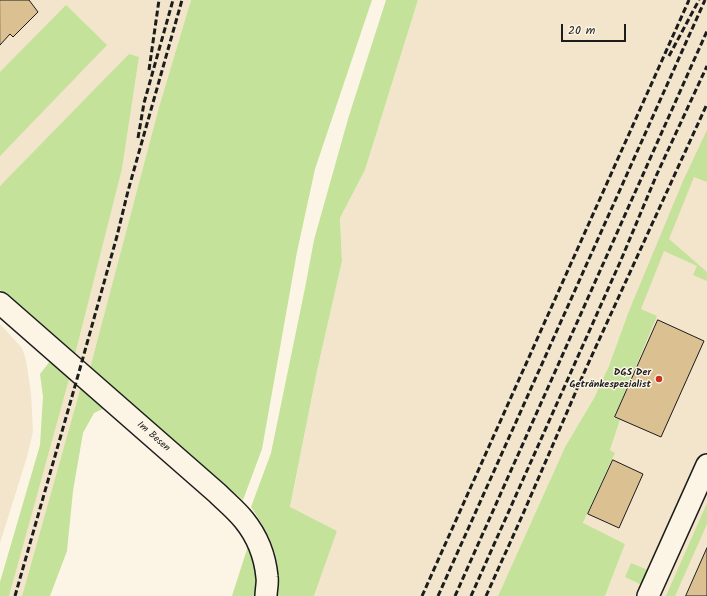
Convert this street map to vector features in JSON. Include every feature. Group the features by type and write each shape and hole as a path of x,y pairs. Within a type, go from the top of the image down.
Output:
{"street":[{"name":"Im Besen","path":"0,303 217,493 243,519 251,530 265,562 267,579 266,596"},
{"path":"648,596 707,465"}],"shaded area":[{"path":"0,0 191,0 159,107 90,368 75,355 122,169 139,57 0,186"},
{"path":"418,0 707,0 707,596 605,596 625,544 583,524 615,453 610,450 620,421 614,418 609,366 594,398 565,447 498,596 314,596 337,531 290,508 317,371 342,261 340,218 365,170"},
{"path":"0,324 22,348 26,360 31,393 33,432 27,457 0,543"},
{"path":"70,376 81,386 22,596 8,596"}],"green space":[{"path":"191,0 372,0 315,169 297,252 262,449 243,500 136,411 90,368 159,107"},
{"path":"386,0 418,0 365,170 340,218 342,261 317,371 290,507 337,531 314,596 274,596 277,571 275,554 265,529 251,507 271,453 314,240 348,119"},
{"path":"66,5 107,45 0,156 0,72"},
{"path":"129,54 139,57 122,169 75,355 0,290 0,186"},
{"path":"707,130 707,182 694,177 669,239 707,272 707,281 693,275 697,266 664,251 641,309 657,316 614,418 620,420 610,450 615,453 583,523 625,544 605,596 498,596 565,447 594,398 609,366 629,311 683,181"},
{"path":"51,360 70,376 9,596 0,596 0,582 40,445 43,397 40,374"},
{"path":"81,386 105,408 94,413 83,433 73,491 67,551 50,596 22,596"},
{"path":"707,503 707,524 675,596 666,596"},
{"path":"248,546 257,577 257,596 232,596"},
{"path":"631,563 648,570 642,585 625,577"}],"building":[{"path":"0,0 29,0 38,12 13,37 10,34 0,45"},
{"name":"DGS Der Getränkespezialist","path":"658,320 704,341 661,437 615,417"},
{"path":"613,460 643,474 619,528 588,514"},
{"path":"707,548 707,596 686,596"}],"railway":[{"path":"149,70 159,0"},
{"path":"138,138 144,103 173,0"},
{"path":"15,596 182,0"},
{"path":"422,596 689,0"},
{"path":"669,56 699,0"},
{"path":"438,596 705,0"},
{"path":"455,596 707,31"},
{"path":"471,596 621,260 657,174 707,66"},
{"path":"486,596 583,375 707,104"}],"place":[{"name":"DGS Der Getränkespezialist","path":"659,379"}]}
